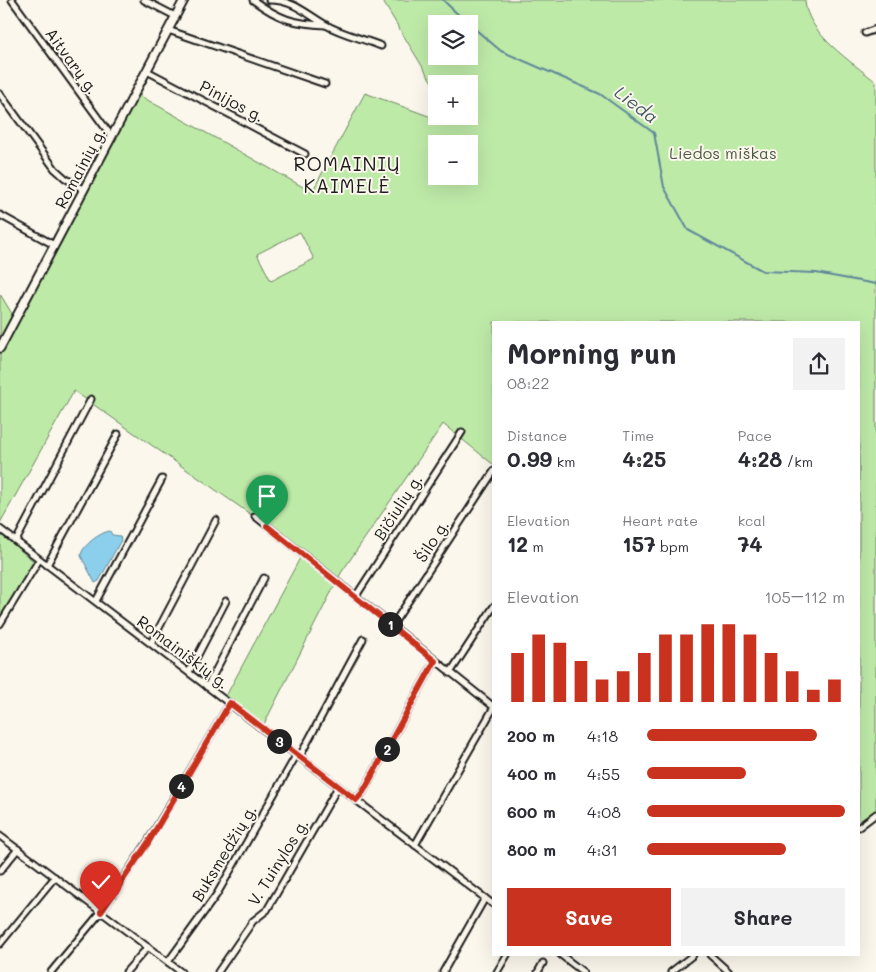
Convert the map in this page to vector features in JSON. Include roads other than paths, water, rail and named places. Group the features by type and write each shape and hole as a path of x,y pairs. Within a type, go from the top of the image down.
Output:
{"main road":[{"name":"Romainių g.","path":"0,348 184,0"}],"street":[{"name":"Aitvarų g.","path":"12,0 112,137"},
{"path":"144,0 175,16"},
{"path":"253,0 272,14 301,25 326,25"},
{"path":"269,0 278,0 306,10 326,25 382,46"},
{"path":"865,34 876,29"},
{"path":"168,30 325,84"},
{"name":"Pinijos g.","path":"147,71 305,154"},
{"path":"0,94 55,169 84,190"},
{"path":"0,215 54,245"},
{"path":"16,542 91,399"},
{"name":"Bičiulių g.","path":"356,596 462,432"},
{"path":"47,566 118,434"},
{"name":"Šilo g.","path":"392,626 492,474"},
{"path":"96,601 162,479"},
{"path":"255,516 492,704"},
{"path":"151,643 216,520"},
{"name":"Romainiškių g.","path":"0,529 492,902"},
{"path":"0,624 40,560"},
{"path":"207,687 264,578"},
{"path":"189,672 226,601"},
{"path":"450,673 492,609"},
{"name":"Buksmedžių g.","path":"168,962 217,894 363,639"},
{"path":"356,800 363,792 435,661"},
{"path":"51,972 101,912 148,843 230,703"},
{"path":"415,845 492,710"},
{"name":"V. Tuinylos g.","path":"218,972 253,921 267,910 338,787"},
{"path":"860,826 876,814"},
{"path":"0,836 181,972"},
{"path":"0,871 18,849"},
{"path":"0,944 55,877"},
{"path":"443,972 485,898"},
{"path":"126,972 148,947"},
{"path":"497,972 506,956"},
{"path":"562,956 583,972"},
{"path":"675,971 692,956"},
{"path":"711,956 729,972"},
{"path":"538,972 543,963"}],"water":[{"path":"110,531 112,535 120,536 121,540 99,581 95,583 81,556 82,552 92,540"}],"waterway":[{"name":"Lieda","path":"443,0 459,15"},
{"name":"Lieda","path":"478,32 501,51 600,94 654,133 664,187 688,230 763,271 816,273 876,284"}],"district":[{"name":"ROMAINIŲ KAIMELĖ","path":"347,175"}],"park label":[{"name":"Liedos miškas","path":"723,153"}]}
